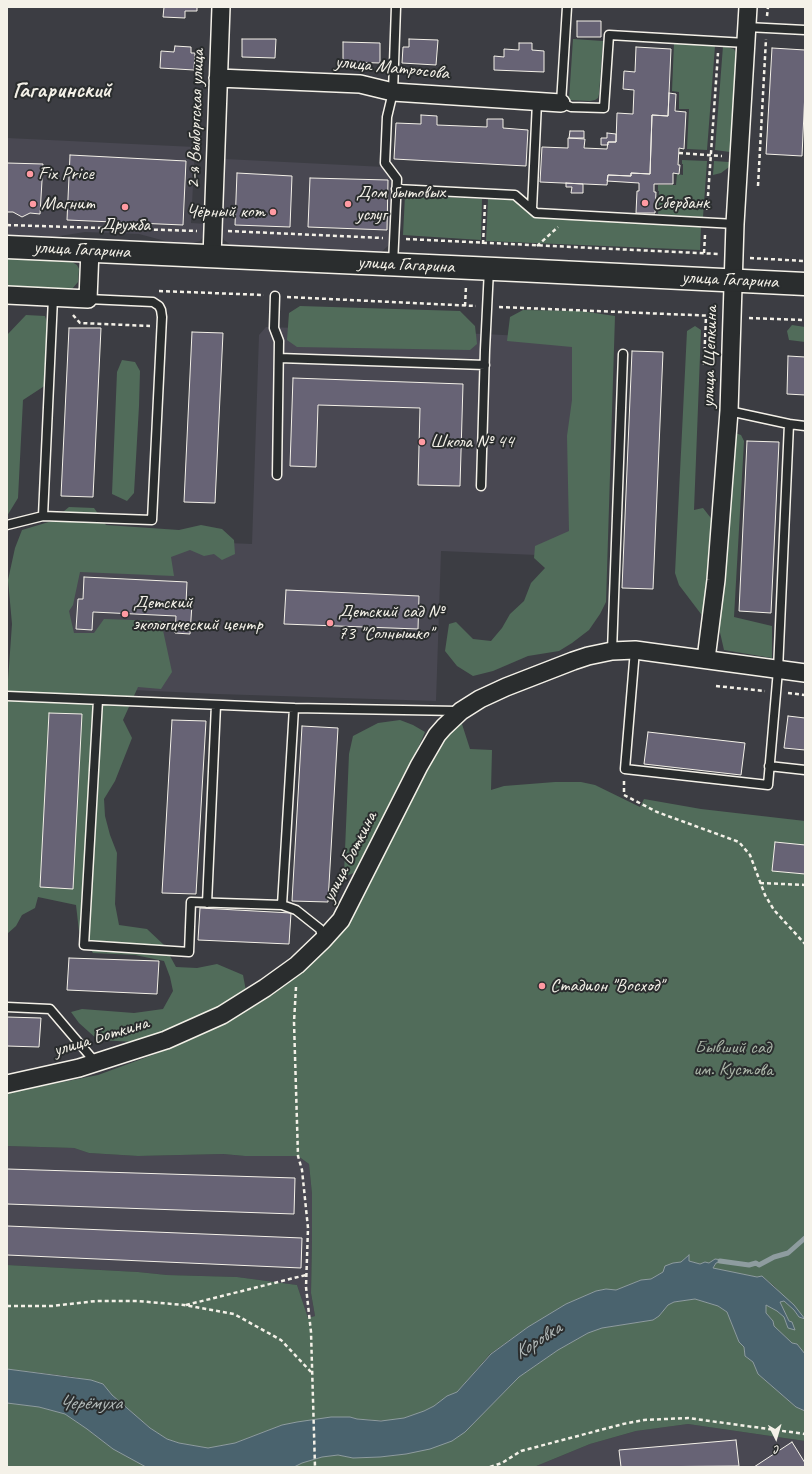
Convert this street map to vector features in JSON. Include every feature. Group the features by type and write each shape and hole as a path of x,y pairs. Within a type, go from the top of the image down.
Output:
{"main road":[{"name":"улица Гагарина","path":"7,247 805,284"}],"street":[{"name":"2-я Выборгская улица","path":"212,257 221,7"},
{"name":"улица Щепкина","path":"706,659 716,580 729,411 738,157 748,7"},
{"name":"улица Матросова","path":"218,78 360,84 393,92 561,103"},
{"path":"7,295 53,306 88,299 90,250"},
{"name":"улица Боткина","path":"7,1084 79,1068 166,1040 222,1015 265,988 297,965 342,920 431,745 444,727 461,711 480,699 506,687 573,661 594,654 612,651 635,650 805,673"}],"lane":[{"path":"392,264 397,179 385,163 387,118 393,92 396,7"},
{"path":"567,7 561,103 571,106 604,108 608,35 719,41 746,35 767,28 805,30"},
{"path":"532,209 537,102"},
{"path":"396,189 516,195 536,213 735,224"},
{"path":"481,486 484,365 489,269"},
{"path":"275,296 274,328 279,341 277,475"},
{"path":"7,525 43,516 152,520 162,326 161,310 159,306 153,302 88,299"},
{"path":"43,516 53,306"},
{"path":"612,651 622,354"},
{"path":"279,358 484,365"},
{"path":"729,411 805,426"},
{"path":"635,650 624,769 768,785 778,670 789,424"},
{"path":"7,696 294,708 461,711"},
{"path":"98,700 84,945 189,952 191,902 282,905 296,910 320,929 323,940"},
{"path":"207,902 216,705"},
{"path":"282,905 294,708"},
{"path":"769,766 805,770"},
{"path":"7,1008 50,1009 96,1063"}],"path":[{"path":"758,186 768,7"},
{"path":"704,253 719,41"},
{"path":"679,153 738,157"},
{"path":"484,244 485,194"},
{"path":"536,247 570,215"},
{"path":"7,225 213,231 394,239 536,247 704,253 734,257 805,261"},
{"path":"159,290 487,307 805,320"},
{"path":"53,306 73,314 80,323 162,326"},
{"path":"704,365 706,316"},
{"path":"716,686 805,695"},
{"path":"624,769 624,795 657,812 739,842 750,855 765,895 774,910 805,944"},
{"path":"760,882 805,885"},
{"path":"297,965 294,1030 298,1156 302,1170 308,1228 306,1275 311,1332 315,1467"},
{"path":"184,1305 306,1275"},
{"path":"7,1306 52,1306 96,1301 137,1301 184,1305 234,1314 281,1340 312,1372"},
{"path":"490,1467 502,1463 521,1450 644,1420 688,1418 805,1434"}],"shaded area":[{"path":"7,138 195,147 191,223 206,224 205,234 200,241 190,244 173,243 139,234 85,232 47,238 7,237"},
{"path":"225,159 385,167 397,186 395,236 389,236 388,246 380,253 232,246 224,240 222,235"},
{"path":"266,327 485,334 592,340 585,557 441,551 436,701 218,694 25,685 31,535 252,544 259,335"},
{"path":"7,1146 74,1148 89,1153 138,1156 223,1154 245,1156 298,1156 309,1164 312,1194 311,1293 315,1316 308,1318 297,1285 237,1277 167,1275 7,1265"},
{"path":"688,1424 805,1441 805,1467 534,1467 590,1444 636,1431"}],"green space":[{"path":"573,39 603,41 599,94 598,98 595,100 569,100"},
{"path":"674,43 715,46 707,150 687,149 689,109 679,109 679,92 672,91"},
{"path":"723,46 734,49 737,55 730,152 715,150"},
{"path":"682,160 707,161 703,217 658,214 658,185 676,185 677,174 683,175"},
{"path":"714,161 729,162 729,167 721,173 713,175"},
{"path":"405,195 482,199 481,240 403,235"},
{"path":"488,199 514,200 536,218 701,226 700,250 486,241"},
{"path":"7,257 69,260 77,265 79,269 78,282 72,289 65,291 7,288"},
{"path":"300,306 460,311 475,326 477,344 470,350 297,347 287,340 289,313"},
{"path":"523,310 581,311 615,316 606,602 589,630 559,651 528,656 493,671 473,676 457,666 445,651 449,624 456,622 473,639 491,641 502,628 510,614 524,601 531,583 545,568 534,558 535,546 569,531 567,436 572,400 572,347 507,341 510,317"},
{"path":"26,315 45,316 51,335 49,383 23,400 18,498 7,516 7,335"},
{"path":"792,325 805,327 805,342 789,340 787,331"},
{"path":"695,326 701,330 694,510 703,508 714,522 732,432 741,435 744,441 734,617 772,626 772,658 724,650 719,628 701,614 679,585 675,573 687,331"},
{"path":"122,360 135,362 140,371 134,493 127,501 112,494 117,372"},
{"path":"69,507 94,508 106,525 179,530 201,525 222,529 234,540 235,554 222,560 214,554 204,556 190,550 171,557 174,576 80,572 73,605 69,611 74,633 94,633 104,619 161,621 172,672 161,689 138,687 123,720 132,738 115,781 104,799 105,816 117,853 115,904 119,925 147,929 164,945 176,967 197,968 217,964 243,975 246,991 218,1008 163,1033 135,1042 98,1040 79,1023 71,1012 82,1009 134,1013 163,1009 173,991 164,961 135,955 93,953 79,931 76,905 38,897 35,908 22,915 16,926 7,934 7,683 12,624 8,580 15,548 22,530 52,521"},
{"path":"400,720 425,732 395,801 362,869 347,876 344,874 349,754 353,736 378,723"},
{"name":"Бывший сад им. Кустова","path":"461,721 470,749 492,750 491,790 504,786 555,782 581,782 595,785 640,807 644,799 701,809 805,821 805,1354 797,1344 792,1343 774,1326 773,1321 766,1313 766,1305 785,1317 788,1328 789,1321 780,1302 784,1301 799,1317 804,1319 774,1286 762,1276 757,1277 713,1268 716,1263 715,1259 709,1263 705,1262 700,1264 689,1261 689,1255 681,1262 673,1263 663,1272 651,1279 641,1280 616,1290 606,1289 596,1291 566,1304 528,1327 490,1354 457,1392 447,1396 434,1406 424,1411 390,1421 357,1419 350,1417 282,1425 235,1443 208,1448 179,1443 167,1439 150,1428 112,1395 103,1384 74,1377 7,1369 7,1265 167,1275 237,1277 297,1285 308,1318 315,1316 311,1293 312,1194 309,1164 298,1156 245,1156 223,1154 138,1156 89,1153 74,1148 7,1146 7,1093 98,1075 169,1049 225,1024 301,973 347,925 443,739"},
{"path":"695,1299 718,1306 727,1312 739,1342 744,1347 745,1356 753,1362 758,1374 796,1407 805,1411 805,1441 688,1424 636,1431 590,1444 534,1467 294,1467 322,1457 338,1455 353,1458 406,1454 465,1432 519,1377 558,1350 588,1333 602,1328 653,1320 659,1316 668,1305 674,1302"},
{"path":"7,1403 39,1407 65,1414 113,1449 146,1467 7,1467"}],"water":[{"name":"Черёмуха","path":"689,1255 689,1261 700,1264 705,1262 709,1263 715,1259 725,1261 716,1263 713,1268 757,1277 762,1276 794,1305 805,1319 799,1317 784,1301 780,1302 795,1330 788,1328 784,1317 766,1305 766,1313 773,1321 774,1326 792,1343 797,1344 805,1354 805,1411 796,1407 758,1374 753,1362 745,1356 744,1347 739,1342 727,1312 718,1306 695,1299 674,1302 668,1305 659,1316 653,1320 602,1328 588,1333 558,1350 519,1377 465,1432 452,1441 430,1449 406,1454 353,1458 338,1455 322,1457 294,1467 146,1467 113,1449 65,1414 39,1407 7,1403 7,1369 91,1380 103,1384 112,1395 150,1428 167,1439 179,1443 208,1448 235,1443 282,1425 297,1422 331,1417 350,1417 381,1421 404,1418 424,1411 434,1406 447,1396 457,1392 491,1354 528,1327 566,1304 596,1291 606,1289 616,1290 641,1280 651,1279 663,1272 665,1266 681,1262"}],"building":[{"path":"164,7 197,7 197,11 185,11 185,18 163,17"},
{"path":"577,21 601,21 601,37 577,37"},
{"path":"242,39 276,39 275,58 242,57"},
{"path":"409,39 438,40 436,65 402,63 403,47 409,47"},
{"path":"343,42 380,43 380,63 343,62"},
{"path":"519,43 532,43 532,50 544,51 544,72 494,70 494,56 504,57 504,49 519,50"},
{"path":"175,46 191,47 191,53 195,53 194,70 160,68 161,51 174,52"},
{"path":"636,47 671,49 668,116 652,115 650,174 631,173 631,176 608,175 607,185 540,182 542,147 568,148 568,138 585,139 584,148 607,149 608,142 616,142 617,113 633,114 634,90 623,89 624,71 635,72"},
{"path":"772,48 805,50 802,156 766,154"},
{"path":"669,93 676,94 675,111 686,112 684,149 679,148 679,174 673,173 673,184 654,184 654,192 656,192 655,213 636,213 639,183 607,181 608,175 631,176 631,173 650,174 652,115 668,116"},
{"path":"421,115 437,116 437,125 487,127 487,119 503,119 503,128 528,130 526,166 394,159 396,123 421,124"},
{"path":"570,131 584,131 584,138 569,138"},
{"path":"607,133 616,134 616,142 608,142 608,145 601,145 601,138 607,138"},
{"path":"70,155 186,161 183,225 67,220"},
{"path":"7,163 43,164 40,214 30,213 22,217 13,212 7,212"},
{"path":"237,173 292,176 290,227 235,225"},
{"name":"Дом бытовых услуг","path":"310,178 388,180 387,230 308,227"},
{"path":"566,183 583,184 583,193 571,193 572,187 566,187"},
{"path":"69,328 101,328 93,497 61,496"},
{"path":"192,332 223,333 215,503 184,502"},
{"path":"632,351 663,352 653,589 622,588"},
{"path":"788,356 805,357 805,395 787,394"},
{"path":"293,378 463,384 460,486 418,485 420,408 318,405 316,467 290,466"},
{"path":"747,441 779,442 771,613 739,611"},
{"path":"84,577 187,582 186,603 192,604 190,634 175,633 176,616 93,612 92,630 76,629 78,599 83,599"},
{"path":"286,590 419,596 418,629 284,624"},
{"path":"49,713 82,714 73,889 40,887"},
{"path":"788,716 805,718 805,750 784,748"},
{"path":"172,720 206,721 196,894 162,893"},
{"path":"302,726 338,728 328,902 292,901"},
{"path":"648,732 745,743 741,775 644,764"},
{"path":"775,842 805,845 805,874 772,871"},
{"path":"200,908 291,913 289,944 198,940"},
{"path":"69,958 159,961 157,994 67,990"},
{"path":"7,1017 41,1018 39,1047 7,1046"},
{"path":"7,1169 295,1178 294,1214 7,1204"},
{"path":"7,1226 302,1238 301,1268 7,1255"},
{"path":"736,1440 739,1466 621,1467 619,1450"},
{"path":"792,1442 805,1463 805,1467 754,1467"}],"waterway":[{"path":"720,1261 749,1265 756,1263 759,1265 774,1257 788,1253 805,1238"}],"place":[{"name":"Fix Price","path":"30,174"},
{"name":"Сбербанк","path":"645,203"},
{"name":"Магнит","path":"33,204"},
{"name":"Дом бытовых услуг","path":"348,204"},
{"name":"Дружба","path":"125,207"},
{"name":"Чёрный кот","path":"273,212"},
{"name":"Школа № 44","path":"422,442"},
{"name":"Детский экологический центр","path":"125,614"},
{"name":"Детский сад № 73 \"Солнышко\"","path":"330,623"},
{"name":"Стадион \"Восход\"","path":"542,986"}],"district":[{"name":"Гагаринский","path":"62,91"}],"water label":[{"name":"Коровка","path":"538,1341"}]}
